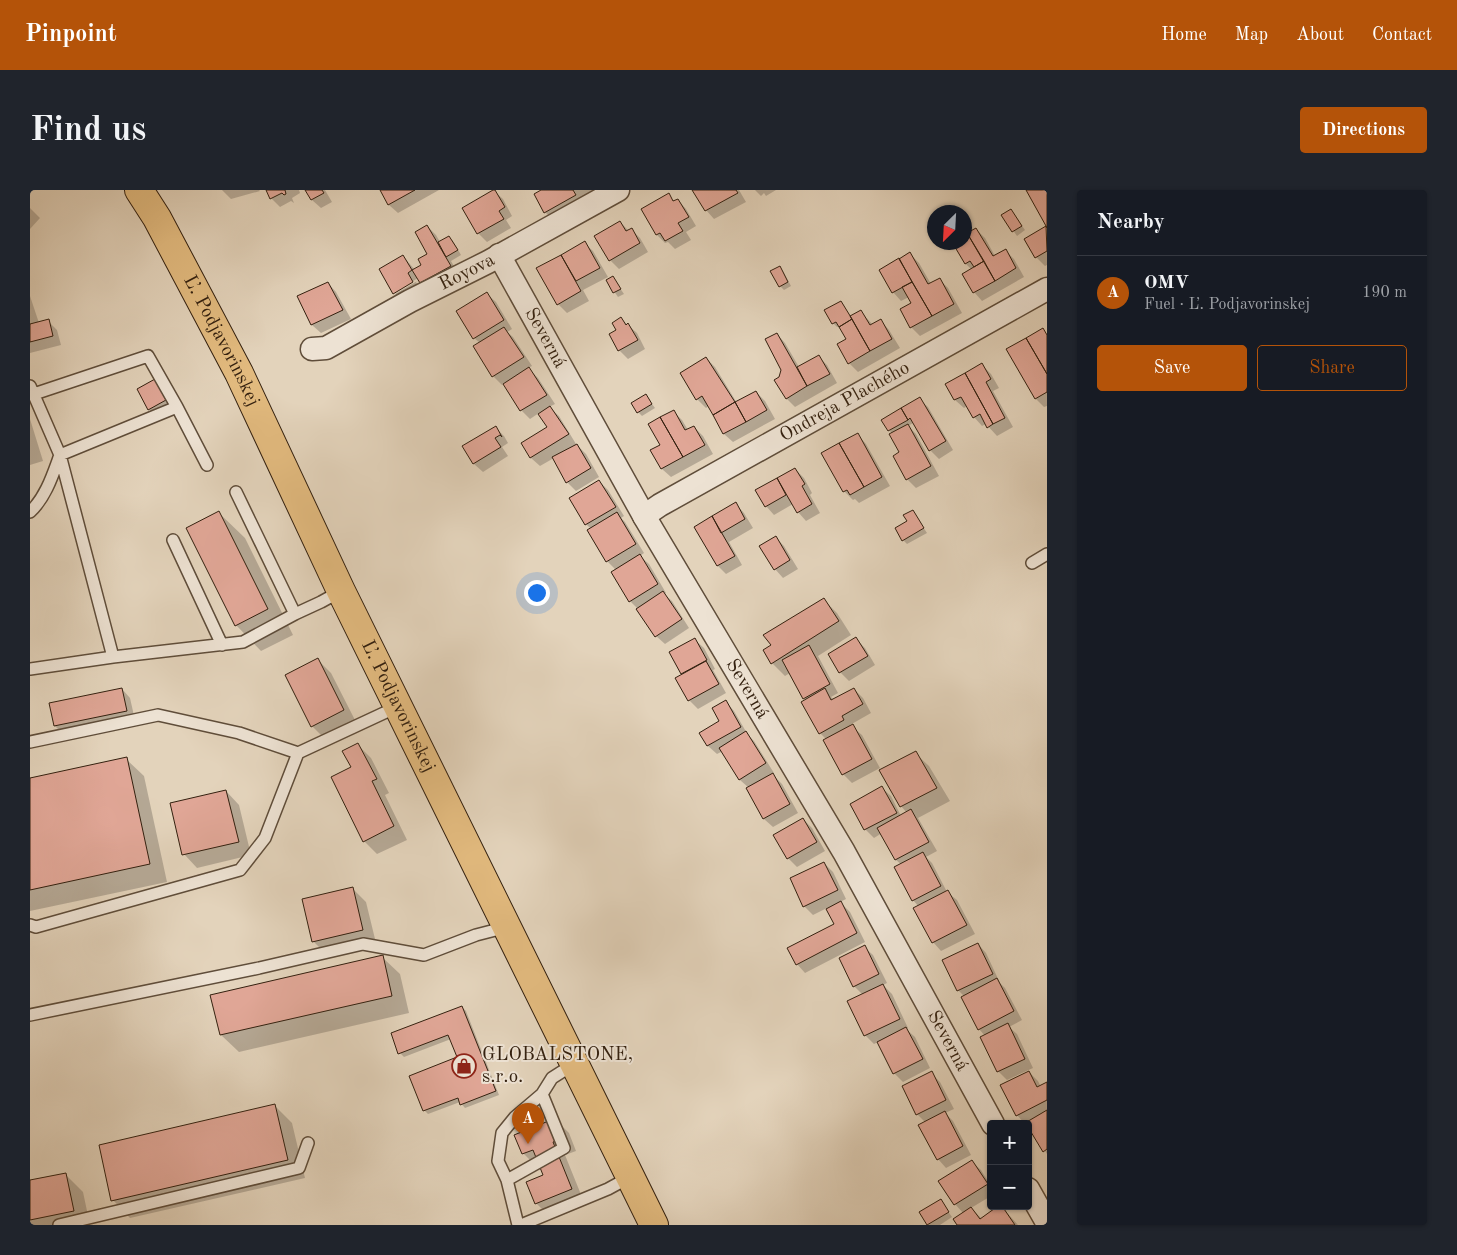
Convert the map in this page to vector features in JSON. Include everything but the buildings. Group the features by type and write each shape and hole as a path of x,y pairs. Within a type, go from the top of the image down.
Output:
{"main road":[{"name":"Ľ. Podjavorinskej","path":"139,190 157,218 240,374 342,590 654,1225"}],"street":[{"name":"Royova","path":"312,349 326,348 618,190"},
{"name":"Severná","path":"499,255 644,516 844,852 990,1120"},
{"name":"Ondreja Plachého","path":"644,516 660,505 1047,289"},
{"path":"1032,1196 1045,1219"}],"lane":[{"path":"113,658 60,454 32,390 148,356 208,465"},
{"path":"30,512 48,486 60,454 177,407"},
{"path":"236,492 295,614"},
{"path":"173,540 222,645"},
{"path":"1032,563 1047,554"},
{"path":"30,669 243,642 342,590"},
{"path":"30,926 36,927 240,870 265,838 298,754 399,706"},
{"path":"30,742 158,716 239,733 298,754"},
{"path":"30,1015 259,968 363,944 424,955 476,935 508,927"},
{"path":"574,1064 552,1078 542,1094 516,1117 502,1133 498,1161 507,1180 519,1225 608,1189 630,1177"},
{"path":"507,1180 564,1148 542,1094"},
{"path":"59,1225 300,1168 308,1142"}],"place":[{"name":"GLOBALSTONE, s.r.o.","path":"464,1066"},
{"name":"OMV","path":"528,1144"}]}
